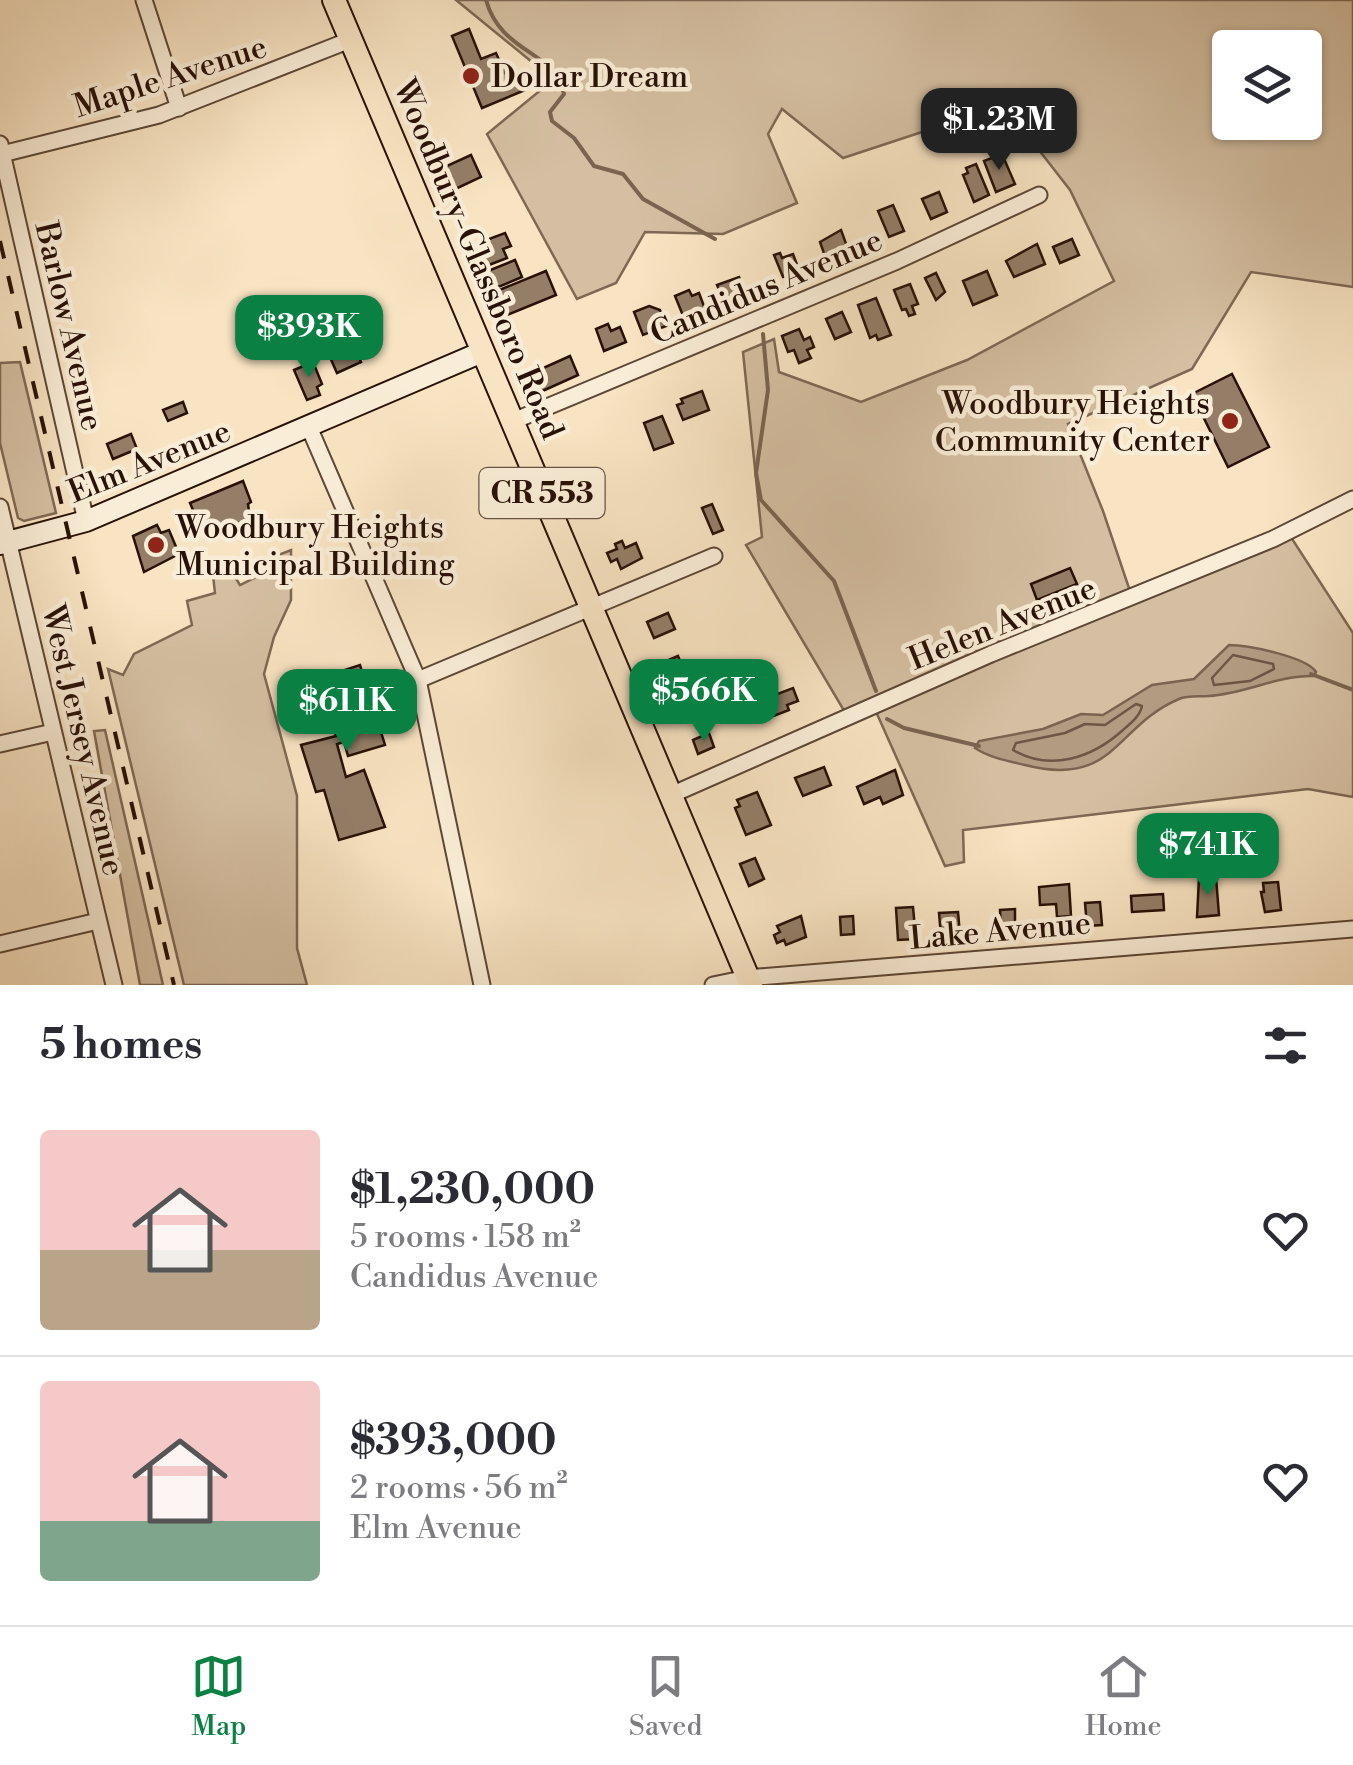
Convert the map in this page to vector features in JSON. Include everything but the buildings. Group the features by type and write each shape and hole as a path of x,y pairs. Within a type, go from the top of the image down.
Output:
{"main road":[{"name":"Woodbury-Glassboro Road","path":"334,0 749,981"},
{"name":"Elm Avenue","path":"4,542 86,522 482,352"}],"street":[{"path":"144,0 178,108"},
{"name":"Maple Avenue","path":"1,149 178,108 350,40"},
{"name":"Barlow Avenue","path":"1,149 86,522"},
{"name":"Candidus Avenue","path":"511,422 897,261 1039,195"},
{"path":"309,427 418,680 482,985"},
{"name":"Helen Avenue","path":"671,795 991,654 1273,539 1353,499"},
{"name":"West Jersey Avenue","path":"0,507 4,542 114,985"},
{"path":"418,680 714,556"},
{"path":"0,744 54,732"},
{"path":"0,944 98,921"},
{"name":"Lake Avenue","path":"712,985 1353,928"}],"shaded area":[{"path":"456,0 1353,0 1353,287 1251,272 1192,369 1068,424 1132,597 1287,531 1353,633 1353,797 1308,789 963,830 964,862 945,866 873,705 846,714 746,545 762,537 743,352 774,339 779,372 861,402 967,360 1114,281 1070,190 1004,105 843,158 782,109 768,134 797,203 723,234 645,232 616,283 577,299 487,134 542,89 538,67"},
{"path":"20,362 56,513 24,521 18,518 0,443 0,363"},
{"path":"291,550 291,600 274,637 264,674 297,796 297,948 307,985 184,985 108,669 123,675 134,654 192,625 187,601 215,593 213,575 230,569 240,585 256,577 263,561"},
{"path":"105,730 163,985 140,985 94,731"}],"water":[{"path":"1229,645 1290,657 1316,672 1314,676 1287,678 1222,695 1179,699 1141,724 1112,751 1078,768 1055,770 1025,765 975,748 979,741 1043,729 1081,714 1103,715 1152,685 1194,679"}],"waterway":[{"path":"486,0 503,31 550,68 559,80 564,94 550,112 552,121 574,138 594,166 623,174 643,199 715,239"},
{"path":"763,334 768,390 756,473 761,500 834,581 876,691"},
{"path":"1311,674 1353,690"},
{"path":"887,719 904,728 979,746"}],"railway":[{"path":"0,241 174,985"}],"place":[{"name":"Dollar Dream","path":"471,76"},
{"name":"Woodbury Heights Community Center","path":"1230,421"},
{"name":"Woodbury Heights Municipal Building","path":"156,545"}]}
